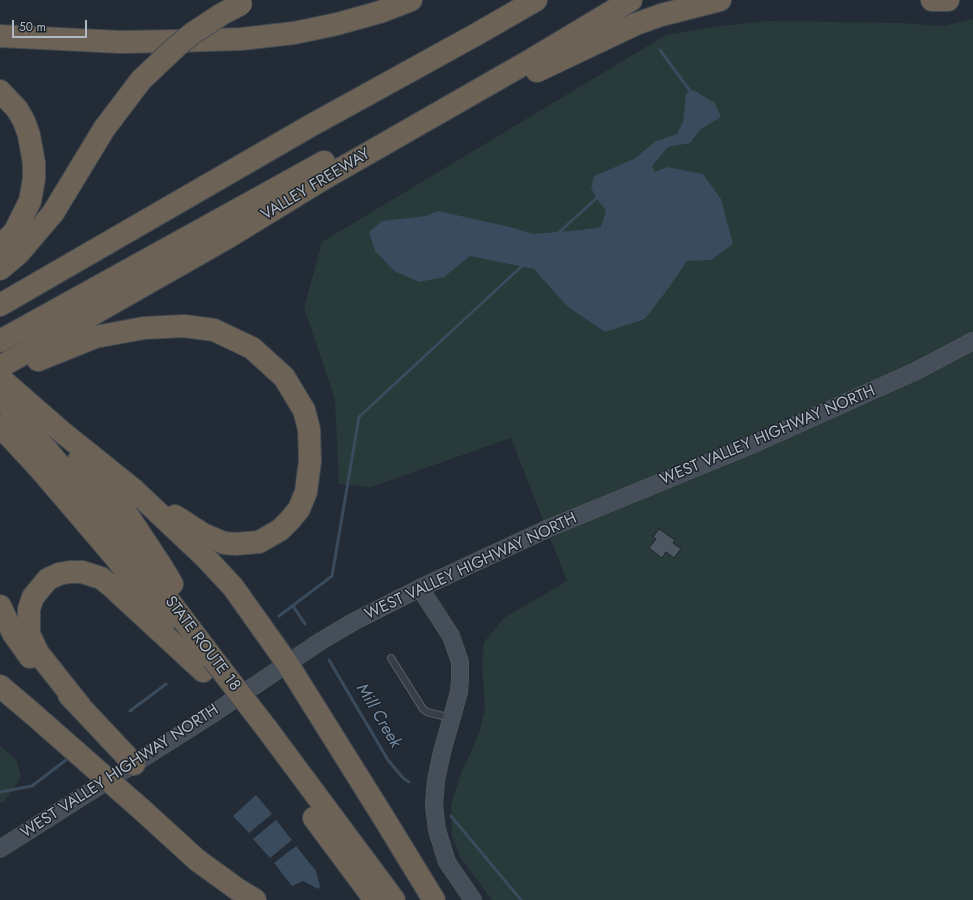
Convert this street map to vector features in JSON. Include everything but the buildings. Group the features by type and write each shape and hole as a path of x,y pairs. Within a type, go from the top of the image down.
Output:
{"highway":[{"path":"0,36 120,42 241,39 294,33 337,24 380,12 411,0"},
{"path":"0,305 310,126 536,0"},
{"path":"323,179 507,86 636,24 661,15 720,0"},
{"path":"932,0 948,0"},
{"path":"7,337 600,10 629,1"},
{"name":"VALLEY FREEWAY","path":"0,368 30,357 323,179 531,60 629,1"},
{"path":"0,269 19,253 53,213 104,129 141,80 192,33 222,14 245,2"},
{"path":"0,90 17,109 24,121 29,135 34,163 34,179 30,200 15,231 0,247"},
{"path":"0,375 30,357 95,337 144,328 184,326 214,330 252,348 284,376 304,410 309,429 310,461 306,492 299,509 280,530 259,542 235,544 224,543 203,534 133,489"},
{"path":"0,378 30,406 133,489 205,557 233,587 287,663 434,900"},
{"name":"STATE ROUTE 18","path":"0,397 126,544 198,639 208,665"},
{"path":"30,406 121,505 162,567 183,604 198,639"},
{"name":"STATE ROUTE 18","path":"0,426 40,469 208,665 394,900"},
{"path":"80,706 38,653 28,634 28,609 33,597 48,579 60,574 82,572 101,578 208,665"},
{"path":"0,606 13,633 23,648 134,764"},
{"path":"0,686 140,808 197,860 255,900"},
{"name":"STATE ROUTE 18","path":"261,733 375,900"}],"main road":[{"name":"WEST VALLEY HIGHWAY NORTH","path":"0,849 208,717 287,663 350,624 420,588 549,528 756,443 916,371 973,341"},
{"path":"420,588 450,636 460,662 459,692 436,780 434,805 437,830 447,862 473,900"}],"lane":[{"path":"391,658 423,709 427,712 451,718"}],"shaded area":[{"path":"973,19 973,900 492,900 460,857 452,836 451,805 460,776 480,731 485,708 482,664 484,642 504,618 567,581 511,438 371,487 339,484 335,399 304,308 322,242 666,35 713,27 766,21 901,23 943,26"},
{"path":"0,745 17,761 21,777 4,802 0,803"}],"water":[{"path":"693,90 715,103 721,117 701,129 690,143 668,147 652,166 655,172 667,167 703,174 721,199 733,244 711,260 687,261 645,319 605,332 567,306 534,269 470,256 444,277 419,282 394,271 375,251 369,232 382,221 426,216 438,211 510,227 533,234 601,227 606,210 599,202 591,188 594,176 634,159 656,141 677,134 683,122 686,94"},
{"path":"256,795 272,814 249,833 233,816"},
{"path":"276,820 292,840 270,858 253,839"},
{"path":"296,846 316,871 320,887 318,889 303,881 292,886 274,863"}],"waterway":[{"path":"660,50 690,91 690,95"},
{"path":"557,234 599,196"},
{"path":"279,616 332,576 359,417 523,265"},
{"name":"Mill Creek","path":"293,606 305,624"},
{"name":"Mill Creek","path":"329,660 388,760 403,778 409,782"},
{"path":"130,711 166,684"},
{"name":"Mill Creek","path":"0,792 32,786 66,760"},
{"name":"Mill Creek","path":"451,816 521,900"}]}
